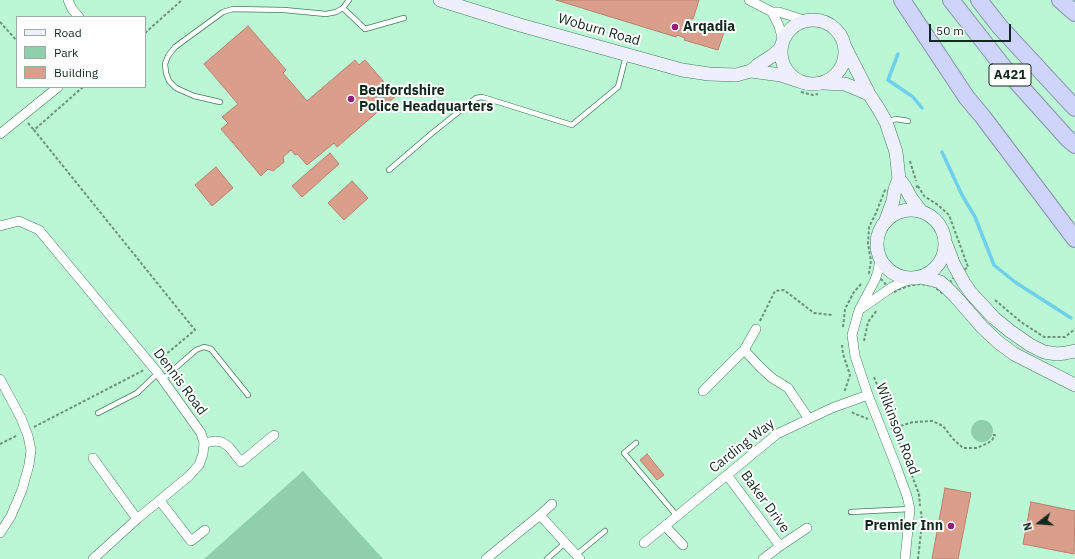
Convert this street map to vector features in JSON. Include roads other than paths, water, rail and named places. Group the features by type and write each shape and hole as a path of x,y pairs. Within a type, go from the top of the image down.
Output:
{"highway":[{"path":"902,0 966,98 1075,239"},
{"name":"A421","path":"951,0 1005,69 1075,146"},
{"name":"A421","path":"979,0 1000,27 1075,108"},
{"path":"1060,0 1075,13"}],"main road":[{"name":"Woburn Road","path":"440,0 520,25 682,70 709,74 736,75 751,71 781,75 799,81"},
{"path":"869,94 845,84 807,84 790,75 784,66 781,56 783,43 787,34 799,23 807,21 817,20 835,28 841,36 869,94 886,122 896,152 901,192 880,229 877,238 877,249 880,259 887,268 895,274 905,278 918,277 940,282 998,342 1014,354 1075,385"},
{"name":"Woburn Road","path":"751,71 779,50 783,43"},
{"path":"823,83 839,72 843,64 845,45"},
{"path":"901,192 911,198 920,210"},
{"path":"886,220 893,214 911,209 920,210 930,215 939,223 944,233 946,244 959,274 971,293 994,318 1010,331 1044,352 1051,354 1065,354 1075,350"},
{"path":"918,277 930,272 938,265 944,255 946,244"}],"street":[{"path":"68,0 72,9 78,16"},
{"path":"749,0 772,12 779,12 807,21"},
{"path":"772,12 782,33 783,43"},
{"path":"0,134 57,88"},
{"name":"Dennis Road","path":"0,226 19,221 39,230 158,372 200,433 204,443"},
{"name":"Wilkinson Road","path":"880,259 876,276 859,310 852,335 855,356 868,395 907,496 910,510 905,559"},
{"path":"859,310 889,289 918,277"},
{"path":"703,391 744,350 756,329"},
{"path":"744,350 772,378 788,388 809,419"},
{"path":"0,379 21,418 28,436 31,450 29,465 22,490 11,516 0,533"},
{"name":"Carding Way","path":"644,543 777,434 832,408 868,395"},
{"path":"93,559 137,519 189,476 199,465 203,454 204,443 214,441 222,442 229,447 241,462 274,435"},
{"path":"93,458 137,519"},
{"name":"Baker Drive","path":"727,475 780,546"},
{"path":"160,501 191,541 206,530"},
{"path":"486,559 552,504"},
{"path":"540,515 578,557"},
{"path":"665,526 683,545"},
{"name":"Baker Drive","path":"763,559 806,528"}],"lane":[{"path":"220,102 194,96 176,88 169,81 166,73 166,64 168,56 175,47 223,12 233,9 284,10 326,14 336,12 343,8 349,0"},
{"path":"343,8 365,29 404,18"},
{"path":"389,170 476,98 482,97 572,125 618,87 626,54"},
{"path":"886,122 896,119 908,121"},
{"path":"98,413 137,393 158,372 204,346 211,349 248,395"},
{"path":"636,443 624,453 677,516"},
{"path":"851,512 910,510"},
{"path":"578,557 605,531"},
{"path":"547,559 565,543"}],"waterway":[{"path":"898,54 888,80 913,97 922,108"},
{"path":"942,152 962,195 975,217 994,265 1015,282 1071,318"}],"place":[{"name":"Arqadia","path":"675,27"},
{"name":"Bedfordshire Police Headquarters","path":"351,99"},
{"name":"Premier Inn","path":"951,526"}]}
